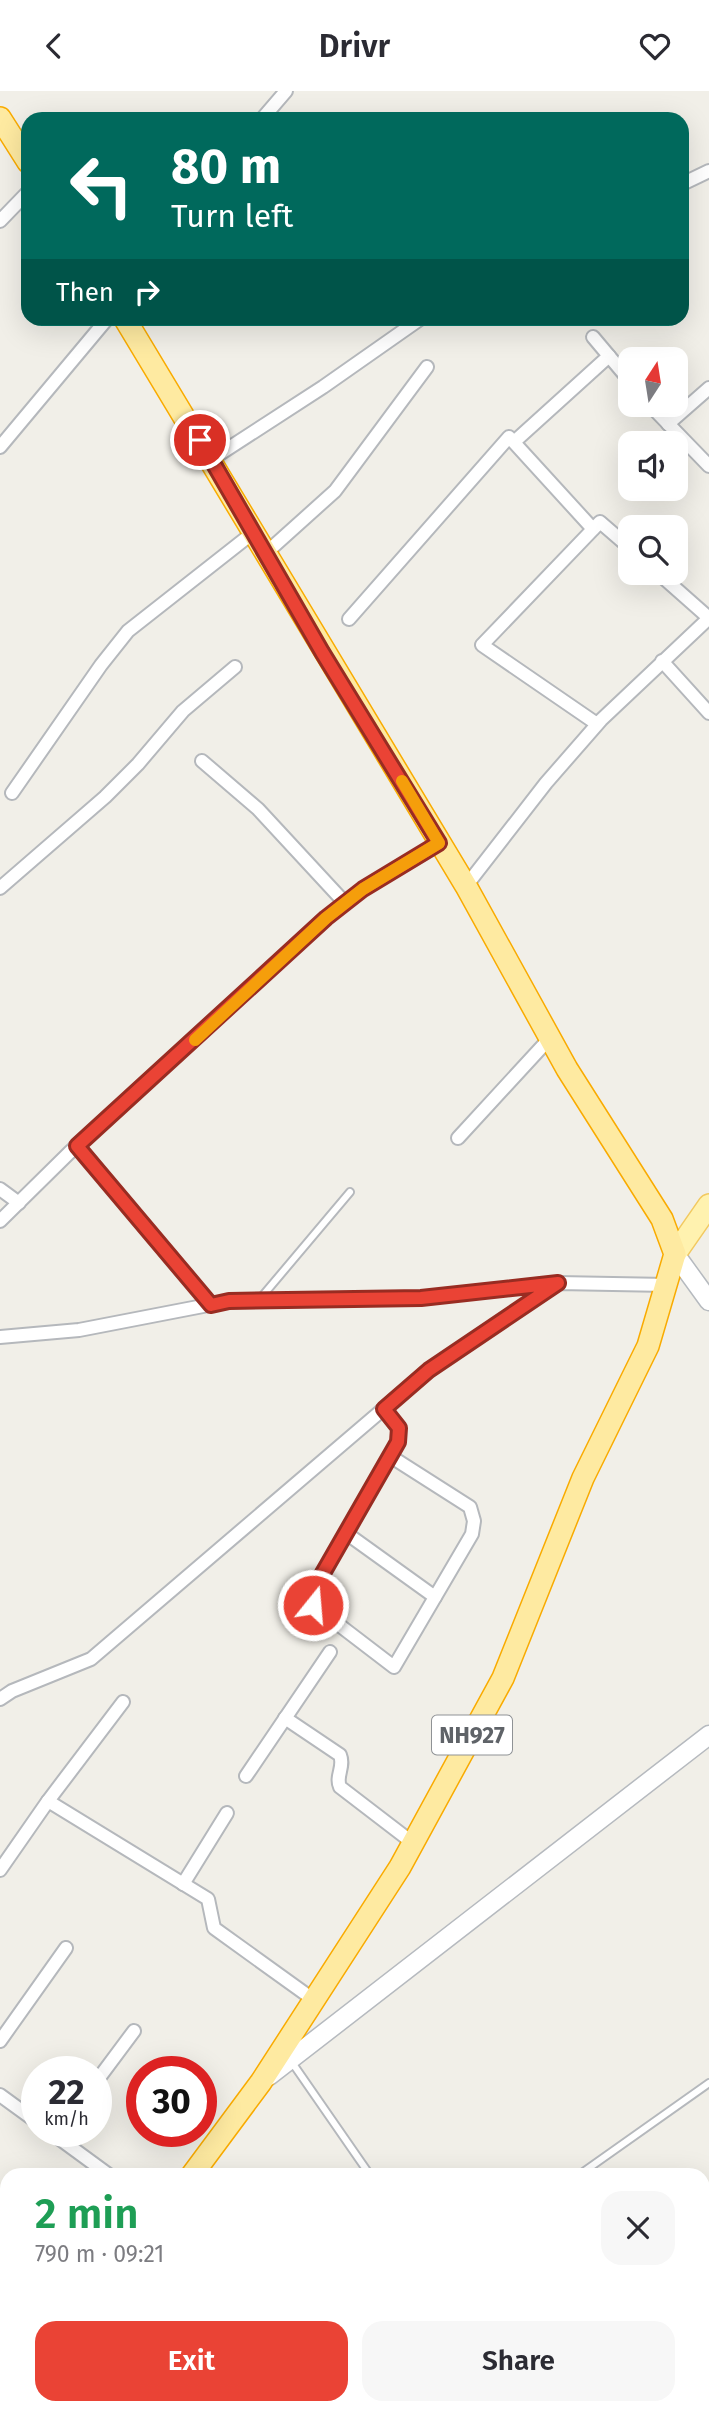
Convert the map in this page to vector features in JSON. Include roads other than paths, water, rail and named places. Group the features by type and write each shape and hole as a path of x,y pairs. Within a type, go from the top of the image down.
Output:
{"highway":[{"path":"0,118 21,151"},
{"path":"129,326 212,459 466,886 550,1038 662,1219 675,1254"},
{"name":"NH927","path":"197,2168 261,2081 413,1843 503,1678 583,1478 648,1346 675,1254"}],"main road":[{"path":"709,1205 675,1254 709,1301"},
{"path":"261,2081 709,1735"}],"street":[{"path":"268,112 286,91"},
{"path":"689,181 709,171"},
{"path":"0,221 21,199"},
{"path":"0,447 101,326"},
{"path":"212,459 323,387 409,326"},
{"path":"593,337 618,367"},
{"path":"514,442 609,356"},
{"path":"266,553 335,491 427,367"},
{"path":"668,423 709,388"},
{"path":"662,417 709,466"},
{"path":"349,619 509,437 593,529"},
{"path":"597,724 482,645 600,522 618,538"},
{"path":"12,793 101,665 128,631 254,532"},
{"path":"466,886 546,783 597,724 709,618 672,585"},
{"path":"662,661 709,713"},
{"path":"0,888 105,797 138,764 183,711 235,667"},
{"path":"202,761 258,809 345,903"},
{"path":"0,1221 77,1146 345,903 439,843"},
{"path":"458,1138 550,1038"},
{"path":"77,1146 211,1305"},
{"path":"0,1189 19,1203"},
{"path":"0,1337 79,1330 211,1305 258,1301 421,1298 558,1283 668,1285"},
{"path":"0,1699 12,1691 91,1659 429,1370 558,1283"},
{"path":"384,1409 399,1428 398,1442 311,1594 313,1605 394,1667 471,1534 474,1521 470,1507 390,1456"},
{"path":"346,1533 435,1597"},
{"path":"246,1776 330,1652"},
{"path":"0,1870 123,1702"},
{"path":"285,1718 340,1755 343,1764 338,1778 340,1787 413,1843"},
{"path":"48,1801 208,1899 214,1928 314,2000"},
{"path":"184,1884 227,1813"},
{"path":"0,2041 66,1948"},
{"path":"112,2061 134,2031"},
{"path":"0,2095 21,2110"},
{"path":"73,2147 100,2168"}],"lane":[{"path":"258,1301 350,1192"},
{"path":"290,2059 365,2168"},
{"path":"589,2168 709,2083"}]}
